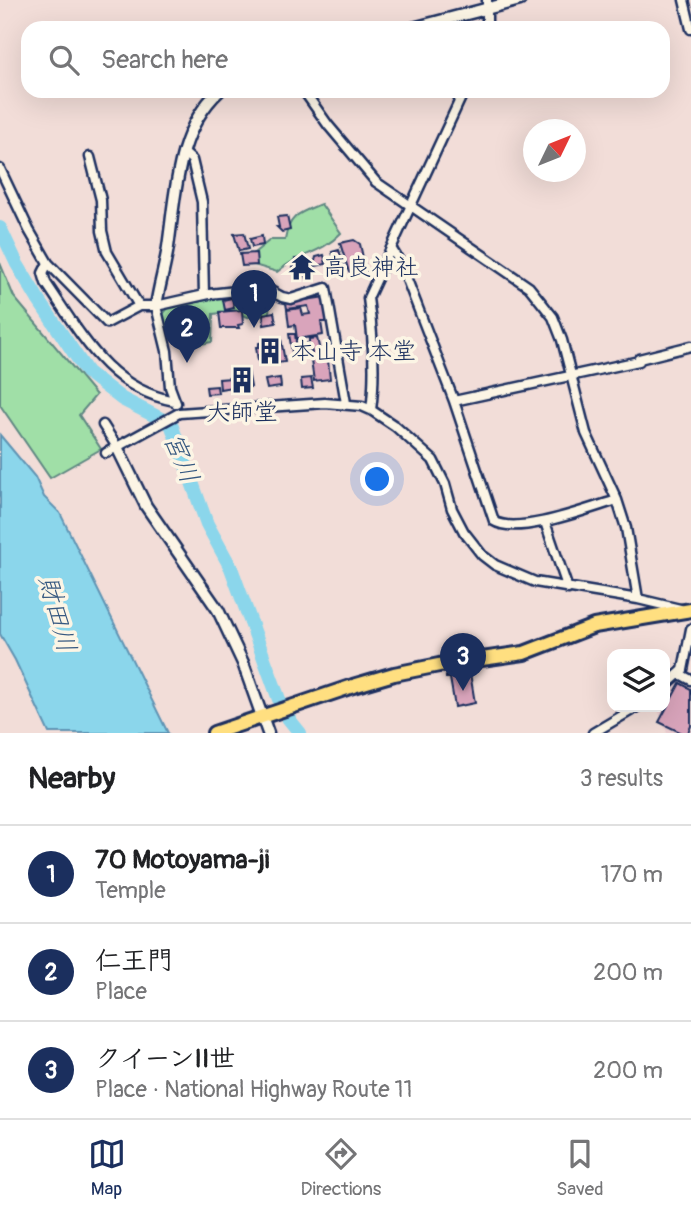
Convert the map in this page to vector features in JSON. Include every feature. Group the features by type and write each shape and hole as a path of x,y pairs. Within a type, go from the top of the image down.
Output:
{"highway":[{"path":"214,733 394,674 524,653 594,626 688,610"}],"street":[{"path":"435,21 488,4 520,0"},
{"path":"684,0 691,29"},
{"path":"177,414 170,387 167,351 156,306 183,152 196,117 213,98"},
{"path":"309,98 376,182 529,287 553,317 586,433 617,500 626,528 638,599"},
{"path":"371,410 374,393 372,328 368,298 461,98"},
{"path":"183,152 192,160 202,202 204,295"},
{"path":"90,157 101,200 102,231 107,251 139,306"},
{"path":"0,169 48,263 107,323 139,306 156,306 204,295 265,288 291,299 326,288 346,403"},
{"path":"391,248 401,264 454,401 494,521 506,526 545,522 617,500"},
{"path":"48,263 43,273 46,283 96,356 136,388 156,398 175,401"},
{"path":"454,401 570,377 691,346"},
{"path":"106,453 177,414 346,403 371,410 395,426 433,460 445,484 452,509 471,542 495,565 521,578 568,589 638,599 688,610"},
{"path":"103,425 146,506 218,610 243,663 268,733"},
{"path":"545,522 568,589"},
{"path":"670,682 685,666 691,629"},
{"path":"680,674 691,680"},
{"path":"593,733 629,712"}],"shaded area":[{"path":"675,681 691,686 691,733 667,733 659,712 670,712 670,687"}],"green space":[{"path":"321,204 341,233 277,272 254,265 254,253 270,240 285,240 289,225 296,216"},
{"path":"0,263 14,297 96,395 79,415 101,449 50,478 0,405"},
{"path":"263,290 273,296 268,315 248,317 232,312 213,314 212,342 196,345 183,335 167,329 162,315 171,305"}],"water":[{"name":"財田川","path":"0,435 35,477 44,497 60,513 168,733 49,733 0,634"}],"building":[{"path":"287,216 290,230 282,232 277,227 277,217"},
{"path":"244,233 248,249 239,251 234,234"},
{"path":"262,236 263,245 252,247 250,239"},
{"path":"354,240 360,244 366,271 354,275 349,272 340,243"},
{"path":"339,250 344,266 337,267 332,252"},
{"path":"256,253 257,265 242,266 240,254"},
{"name":"高良神社","path":"324,255 326,264 310,267 312,278 307,279 305,274 294,273 293,266 297,265 295,259 303,258 304,263 315,261 316,257"},
{"path":"251,290 259,298 250,306 243,299"},
{"path":"325,297 328,322 321,322 323,335 297,339 295,325 289,326 287,310 301,308 303,315 310,314 308,306 287,309 286,303"},
{"path":"232,298 234,308 225,310 223,300"},
{"path":"242,310 243,324 238,325 239,328 221,328 219,312"},
{"path":"274,312 276,323 264,325 263,314"},
{"path":"190,327 200,327 200,337 190,337"},
{"path":"289,334 295,334 298,357 293,358"},
{"path":"317,338 320,351 327,350 326,345 332,344 334,359 328,360 330,379 314,381 312,353 311,350 305,351 304,344 309,343 309,339"},
{"name":"本山寺 本堂","path":"281,339 285,362 262,365 261,361 258,361 256,347 259,347 259,343"},
{"name":"大師堂","path":"244,369 248,371 251,387 235,389 232,374"},
{"path":"231,378 232,387 220,389 219,379"},
{"path":"280,378 281,387 267,389 265,380"},
{"path":"311,378 313,388 302,389 301,379"},
{"path":"217,386 218,393 207,394 206,387"},
{"path":"470,673 475,703 455,707 450,678 446,676"},
{"path":"680,683 691,689 691,726 688,733 682,733 659,722 664,712 670,712 670,702"}],"waterway":[{"name":"宮川","path":"0,228 38,299 87,372 122,399 171,424 207,524 231,568 284,713 300,733"}],"place":[{"name":"高良神社","path":"302,267"},
{"name":"70 Motoyama-ji","path":"254,328"},
{"name":"本山寺 本堂","path":"270,351"},
{"name":"仁王門","path":"187,363"},
{"name":"大師堂","path":"242,380"},
{"name":"クイーンII世","path":"463,691"}]}
